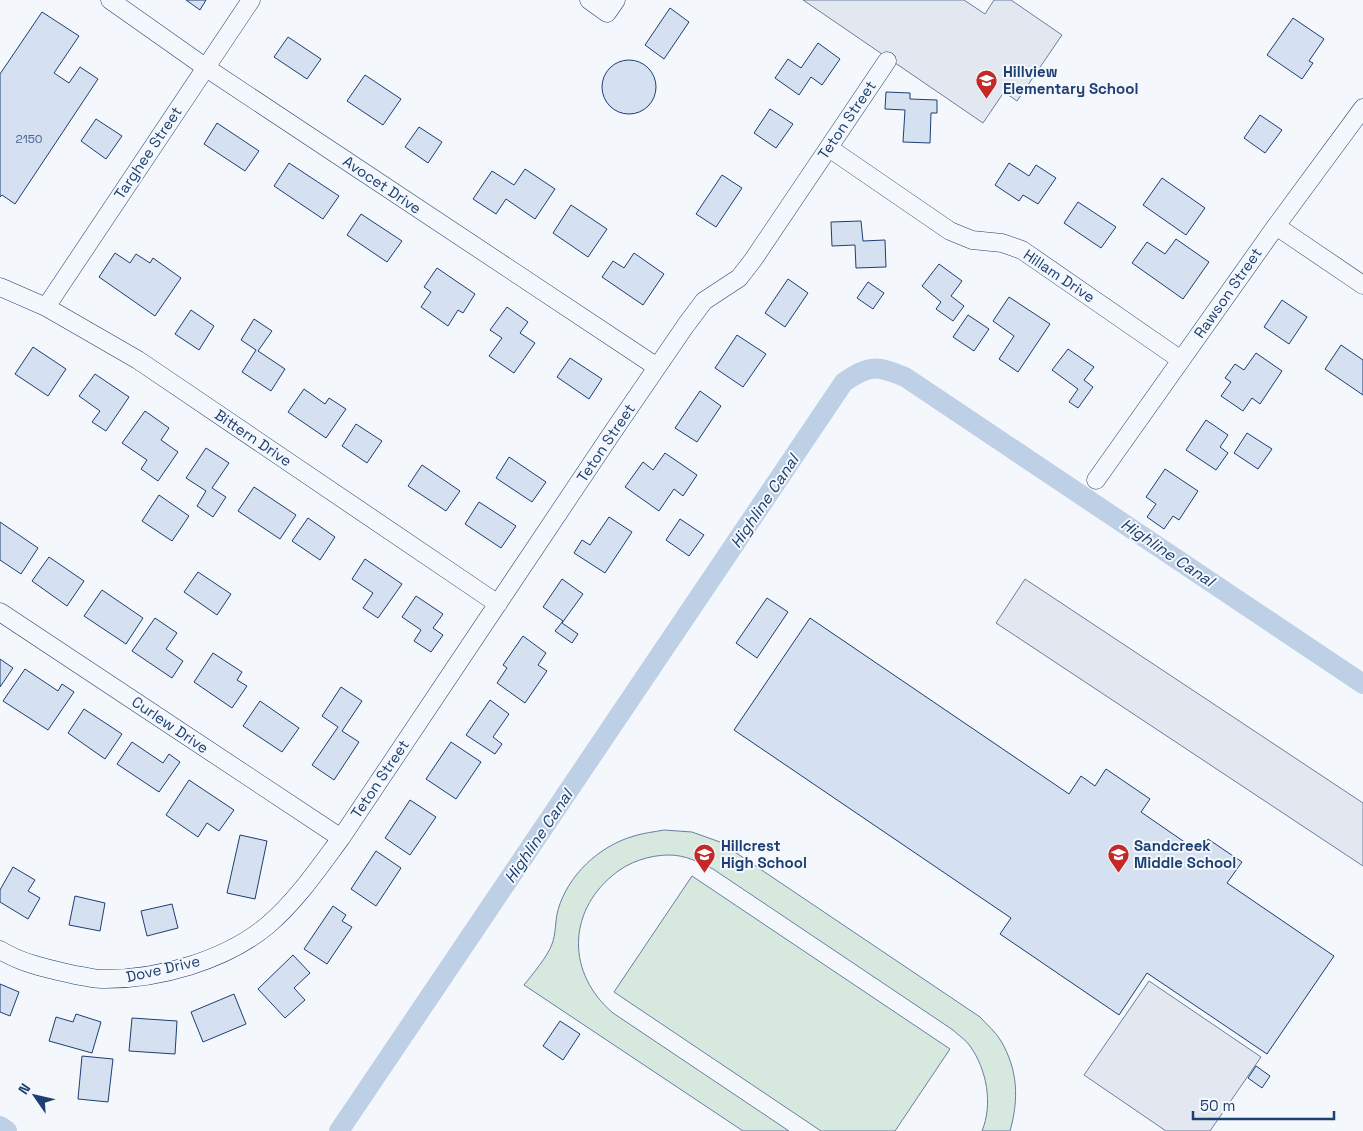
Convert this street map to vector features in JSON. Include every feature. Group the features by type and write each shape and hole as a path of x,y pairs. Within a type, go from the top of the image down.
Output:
{"street":[{"name":"Avocet Drive","path":"110,0 205,67 657,367"},
{"name":"Targhee Street","path":"46,307 251,0"},
{"path":"589,0 607,13 616,0"},
{"name":"Teton Street","path":"341,838 657,367 704,301 739,278 754,260 886,61"},
{"name":"Rawson Street","path":"1096,480 1276,226 1363,108"},
{"name":"Hillam Drive","path":"829,148 950,231 972,240 1002,243 1022,250 1181,360"},
{"path":"1276,226 1363,285"},
{"name":"Bittern Drive","path":"0,287 46,307 138,360 498,604"},
{"name":"Curlew Drive","path":"0,612 341,838"},
{"name":"Dove Drive","path":"0,950 10,956 42,968 99,980 138,978 195,964 240,945 267,925 296,898 341,838"}],"shaded area":[{"name":"Hillview Elementary School","path":"803,0 964,0 985,14 994,0 1011,0 1062,35 1017,101 1004,92 983,123"},
{"path":"1025,579 1363,803 1363,866 996,623"},
{"path":"664,830 692,832 720,842 980,1017 999,1038 1007,1052 1014,1074 1016,1096 1010,1131 982,1131 988,1099 984,1076 976,1055 970,1046 953,1030 713,869 697,861 675,855 662,855 640,860 619,870 598,890 587,907 581,925 579,944 581,962 587,980 598,997 613,1013 789,1131 743,1131 524,985 550,949 558,910 569,885 577,874 597,855 609,847 637,835"},
{"path":"692,876 950,1049 895,1131 821,1131 614,992"},
{"path":"1149,981 1261,1057 1210,1131 1166,1131 1084,1075"}],"building":[{"path":"186,0 206,0 200,10"},
{"path":"670,8 689,22 664,59 645,45"},
{"path":"42,12 79,36 54,73 69,83 80,67 98,79 15,204 2,195 0,197 0,74"},
{"path":"1293,18 1324,39 1309,61 1313,63 1302,79 1267,55"},
{"path":"288,37 321,59 307,79 274,57"},
{"path":"818,43 840,59 822,85 811,77 799,95 775,78 788,59 801,68"},
{"path":"629,60 639,62 648,68 654,77 656,87 654,97 648,106 639,112 629,114 619,112 610,106 604,97 602,87 604,77 610,68 619,62"},
{"path":"365,75 401,99 383,125 347,101"},
{"path":"886,92 910,93 910,99 937,100 937,113 931,113 930,143 903,142 905,110 885,109"},
{"path":"770,109 793,124 776,148 754,133"},
{"path":"1260,115 1282,130 1265,153 1244,138"},
{"path":"96,119 122,136 106,159 81,141"},
{"path":"217,123 259,151 245,171 204,144"},
{"path":"419,127 442,142 428,163 405,147"},
{"path":"289,163 339,196 323,219 274,186"},
{"path":"1009,163 1029,176 1036,165 1056,178 1038,204 1023,195 1019,201 995,185"},
{"path":"525,169 555,189 535,219 506,199 496,214 473,199 492,171 514,185"},
{"path":"722,175 742,188 716,227 696,214"},
{"path":"1162,178 1205,208 1186,235 1143,205"},
{"path":"1078,202 1116,227 1101,248 1064,223"},
{"path":"571,205 607,229 588,257 553,233"},
{"path":"361,214 402,241 387,262 347,235"},
{"path":"861,221 863,241 885,240 886,267 856,268 855,245 832,246 831,222"},
{"path":"1176,239 1209,262 1183,299 1132,263 1147,242 1165,254"},
{"path":"115,253 130,263 136,254 150,263 153,258 181,278 155,316 99,277"},
{"path":"634,253 664,274 643,305 602,277 613,261 624,268"},
{"path":"939,264 962,281 951,296 964,306 953,321 936,309 941,302 922,286"},
{"path":"437,268 475,294 463,313 458,310 448,326 421,307 431,292 424,287"},
{"path":"788,279 808,293 785,327 765,313"},
{"path":"868,282 884,293 873,309 857,298"},
{"path":"1009,297 1050,324 1018,372 999,359 1014,336 993,321"},
{"path":"1282,300 1307,317 1289,344 1264,327"},
{"path":"507,307 528,322 520,333 535,343 514,373 489,356 502,338 490,330"},
{"path":"191,310 214,326 199,350 175,334"},
{"path":"968,315 989,329 974,351 953,337"},
{"path":"254,319 272,331 258,351 285,369 271,391 242,372 256,350 241,340"},
{"path":"737,335 766,354 743,387 715,368"},
{"path":"1341,345 1363,360 1363,395 1325,369"},
{"path":"33,347 66,369 48,396 15,374"},
{"path":"1068,349 1094,367 1084,380 1093,387 1078,408 1069,402 1078,389 1052,370"},
{"path":"1256,353 1282,371 1260,404 1252,398 1243,411 1221,396 1231,382 1225,378 1235,364 1244,370"},
{"path":"570,358 602,379 589,399 557,377"},
{"path":"95,374 129,397 106,431 92,422 100,411 79,396"},
{"path":"304,389 325,404 329,398 346,409 326,438 288,412"},
{"path":"700,391 721,406 697,442 675,428"},
{"path":"145,411 169,428 161,440 178,452 158,481 141,469 147,460 122,443"},
{"path":"1206,420 1228,435 1220,447 1228,453 1216,470 1186,450"},
{"path":"356,424 382,441 367,463 342,446"},
{"path":"1247,433 1272,449 1258,469 1234,453"},
{"path":"206,448 229,463 212,488 226,497 213,517 197,506 206,491 186,478"},
{"path":"665,453 697,475 683,496 674,489 659,511 625,487 643,462 653,470"},
{"path":"509,457 546,482 532,502 496,478"},
{"path":"422,465 460,491 446,511 408,486"},
{"path":"1165,469 1198,491 1179,520 1173,516 1164,529 1147,517 1156,504 1146,497"},
{"path":"254,487 296,515 280,539 238,511"},
{"path":"159,495 189,516 172,541 142,521"},
{"path":"479,502 516,526 501,548 465,524"},
{"path":"609,517 632,532 605,573 574,553 582,540 590,545"},
{"path":"308,518 335,537 320,560 292,541"},
{"path":"680,519 704,535 689,556 666,540"},
{"path":"0,522 38,548 21,574 0,560"},
{"path":"49,557 84,581 67,606 32,581"},
{"path":"365,559 402,584 378,618 363,608 373,593 352,579"},
{"path":"198,572 231,594 217,615 184,592"},
{"path":"562,579 583,594 562,623 578,634 572,643 555,631 563,621 543,607"},
{"path":"102,590 143,618 126,644 84,616"},
{"path":"416,596 443,614 433,628 443,635 431,652 414,641 421,630 402,617"},
{"path":"767,598 788,612 757,658 736,643"},
{"path":"155,618 177,633 166,649 183,661 172,678 132,651"},
{"path":"810,618 1069,794 1081,776 1095,786 1106,769 1150,799 1141,812 1199,852 1208,839 1242,862 1227,883 1334,956 1267,1054 1147,973 1119,1015 1000,934 1011,918 734,730"},
{"path":"523,636 546,653 538,665 547,671 525,703 497,683 507,668 503,665"},
{"path":"213,653 242,672 237,680 247,686 232,708 194,682"},
{"path":"0,659 13,668 0,687"},
{"path":"25,669 58,691 62,684 74,692 48,730 3,701"},
{"path":"341,687 362,701 342,731 359,742 334,780 312,765 338,727 322,716"},
{"path":"490,700 509,714 493,737 502,744 495,754 466,735"},
{"path":"260,701 299,728 282,752 243,726"},
{"path":"84,709 122,734 105,759 68,733"},
{"path":"132,742 163,763 169,754 180,762 159,792 117,764"},
{"path":"451,742 481,762 456,799 426,779"},
{"path":"189,780 234,810 219,831 207,823 198,837 166,815"},
{"path":"410,800 436,817 410,855 385,838"},
{"path":"240,835 267,841 255,899 227,893"},
{"path":"376,851 401,868 376,906 351,889"},
{"path":"13,867 35,880 28,891 40,898 28,919 0,902 0,890"},
{"path":"75,896 105,903 100,931 69,925"},
{"path":"172,904 178,928 147,936 141,911"},
{"path":"333,906 346,915 342,921 352,927 327,964 304,949"},
{"path":"293,955 310,973 294,988 305,1000 285,1018 258,989"},
{"path":"0,984 19,992 10,1016 0,1012"},
{"path":"234,994 246,1024 203,1042 191,1012"},
{"path":"76,1014 101,1022 92,1053 49,1041 56,1017 73,1022"},
{"path":"132,1018 177,1021 175,1054 129,1051"},
{"path":"560,1021 580,1034 563,1060 543,1046"},
{"path":"82,1056 113,1059 108,1102 78,1099"},
{"path":"1256,1066 1270,1076 1262,1088 1248,1078"}],"waterway":[{"name":"Highline Canal","path":"339,1131 844,382 860,372 880,369 905,377 1363,684"},
{"name":"Highline Canal","path":"0,1126 7,1131"}],"place":[{"name":"Hillview Elementary School","path":"987,100"},
{"name":"Hillcrest High School","path":"705,874"},
{"name":"Sandcreek Middle School","path":"1118,874"}]}
